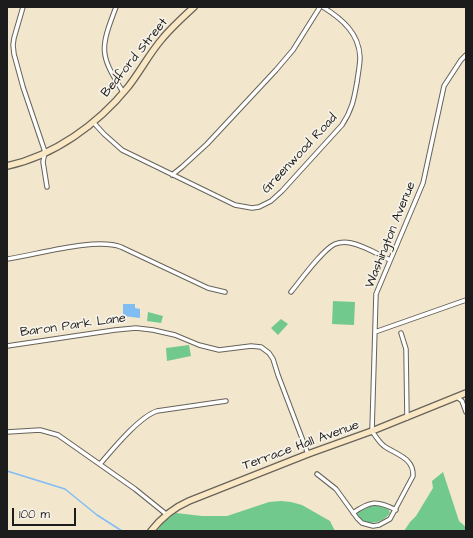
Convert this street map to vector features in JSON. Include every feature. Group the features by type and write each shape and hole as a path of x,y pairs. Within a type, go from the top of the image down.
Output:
{"main road":[{"name":"Bedford Street","path":"7,166 29,160 45,152 72,138 93,122 123,92 162,38 194,7"},
{"name":"Terrace Hall Avenue","path":"151,531 166,514 189,501 308,454 407,418 466,393"}],"street":[{"path":"23,7 14,38 14,54 23,87 45,152 43,162 47,187"},
{"path":"116,7 105,37 104,53 108,65 123,92"},
{"path":"172,175 222,129 276,70 292,50 320,7"},
{"name":"Greenwood Road","path":"93,122 122,150 235,205 252,208 259,207 271,201 334,135 349,115 352,107 360,57 358,44 351,30 340,18 323,7"},
{"name":"Washington Avenue","path":"372,431 376,294 423,183 442,91 446,81 466,55"},
{"path":"291,292 320,258 336,244 351,243 367,248 390,260"},
{"path":"7,259 80,246 101,244 113,245 122,247 214,291 224,292"},
{"path":"374,332 466,300"},
{"name":"Baron Park Lane","path":"7,346 119,329 136,328 175,335 199,345 219,350 251,346 261,348 269,353 273,360 308,454"},
{"path":"401,332 406,349 407,418"},
{"path":"457,397 462,402 466,412"},
{"path":"100,464 142,419 150,413 226,401"},
{"path":"7,432 36,429 51,432 63,438 154,503 166,514"},
{"path":"317,474 336,489 362,523 373,526 385,523 390,519 396,510 411,482 414,471 410,462 380,443 372,431"},
{"path":"353,513 364,505 371,503 383,504 396,510"}],"green space":[{"path":"333,301 355,302 354,325 332,324"},
{"path":"148,312 163,316 161,323 147,321"},
{"path":"281,319 288,324 278,335 271,328"},
{"path":"189,345 191,356 167,361 166,348"},
{"path":"443,472 459,521 466,527 466,531 404,531 416,516 433,488 432,481"},
{"path":"281,501 302,505 330,521 335,531 157,531 165,520 176,513 202,516 227,516 269,502"},
{"path":"368,505 382,505 389,510 390,513 380,521 367,523 358,517 357,512"}],"water":[{"path":"123,304 135,304 135,308 140,309 140,318 123,316"}],"waterway":[{"path":"7,471 65,489 97,515 122,531"}]}
